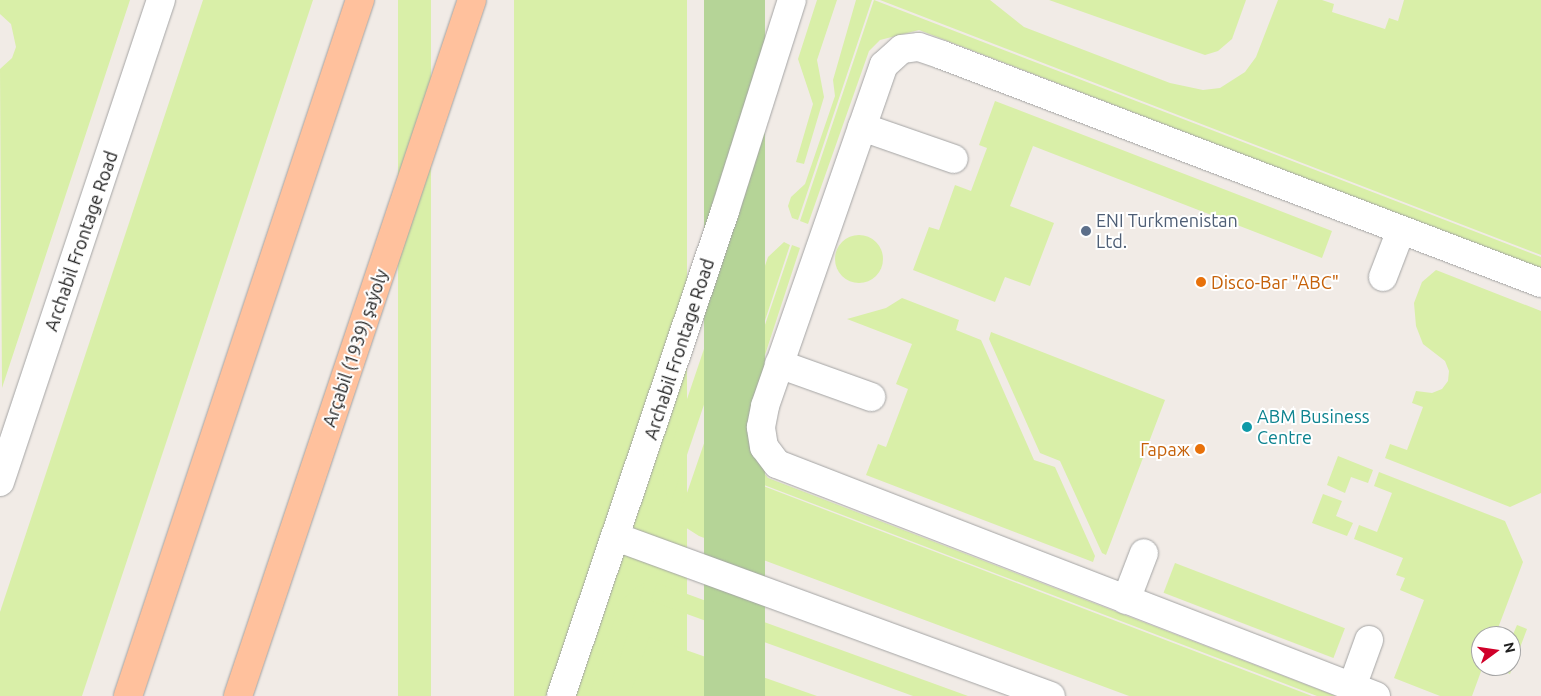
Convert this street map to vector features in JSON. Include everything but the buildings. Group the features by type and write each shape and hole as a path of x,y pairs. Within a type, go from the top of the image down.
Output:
{"main road":[{"path":"128,696 360,0"},
{"name":"Arçabil (1939) şaýoly","path":"238,696 472,0"}],"street":[{"name":"Archabil Frontage Road","path":"0,482 161,0"},
{"name":"Archabil Frontage Road","path":"561,696 616,537 792,0"},
{"path":"1369,640 1364,691 777,464 764,447 761,427 765,406 884,64 902,49 918,47 1541,283"},
{"path":"862,127 954,159"},
{"path":"1382,277 1401,230"},
{"path":"779,364 871,397"},
{"path":"616,537 1051,696"},
{"path":"1126,600 1144,554"}],"green space":[{"path":"0,0 130,0 2,388 0,69 12,58 16,47 11,24 0,14"},
{"path":"203,0 313,0 82,696 0,696 0,612"},
{"path":"398,0 431,0 431,696 398,696"},
{"path":"514,0 687,0 687,696 514,696"},
{"path":"704,0 765,0 765,696 704,696"},
{"path":"817,0 837,0 817,60 824,97 804,164 796,162 813,104 798,59"},
{"path":"856,0 872,0 798,220 792,218 788,206 791,197 805,184 835,96 833,80"},
{"path":"874,0 1541,257 1541,269 919,30 880,40 869,51 808,224 800,221"},
{"path":"880,0 990,0 1024,27 1170,83 1203,90 1220,88 1245,72 1256,57 1278,0 1322,0 1334,4 1332,12 1385,29 1389,18 1398,21 1404,0 1541,0 1541,255"},
{"path":"1049,0 1246,0 1232,39 1218,51 1205,55"},
{"path":"995,101 1332,231 1322,258 1033,146 1010,206 1054,223 1030,286 1005,277 995,302 913,270 929,227 939,230 955,185 971,191 987,148 979,145"},
{"path":"854,235 864,235 873,239 879,245 882,250 882,268 873,279 864,283 854,283 845,279 839,273 835,264 835,254 839,245 845,239"},
{"path":"784,242 790,245 716,468 1312,696 1129,696 699,536 677,522 768,257"},
{"path":"792,245 800,248 740,431 743,447 768,478 1336,696 1317,696 717,467"},
{"path":"1436,270 1541,311 1541,493 1510,507 1385,458 1390,444 1407,450 1423,407 1412,403 1416,391 1432,393 1442,389 1448,381 1449,371 1445,361 1423,344 1416,326 1414,303 1422,282"},
{"path":"902,298 959,320 956,330 981,340 1034,460 1055,467 1095,556 1093,562 866,475 878,444 886,447 908,389 896,384 912,344 847,319 886,308"},
{"path":"734,316 669,508 663,470 705,346"},
{"path":"991,332 1165,400 1106,555 1102,553 1060,461 1040,453 989,339"},
{"path":"1338,456 1373,470 1368,483 1351,477 1345,493 1327,485"},
{"path":"1379,472 1505,521 1523,562 1499,626 1471,626 1471,676 1479,676 1472,696 1440,696 1394,678 1424,600 1400,590 1405,578 1396,575 1403,558 1354,539 1359,525 1377,532 1392,493 1374,486"},
{"path":"1323,494 1342,501 1336,516 1353,523 1347,536 1312,523"},
{"path":"1175,563 1345,628 1333,658 1164,593"},
{"path":"645,583 607,696 589,696 620,603 632,590"},
{"path":"657,583 968,696 913,696 651,601"},
{"path":"1521,627 1527,629 1521,645"},
{"path":"649,637 817,696 630,696"}],"place":[{"name":"ENI Turkmenistan Ltd.","path":"1086,231"},
{"name":"Disco-Bar \"ABC\"","path":"1201,282"},
{"name":"ABM Business Centre","path":"1247,427"},
{"name":"Гараж","path":"1200,449"}]}
